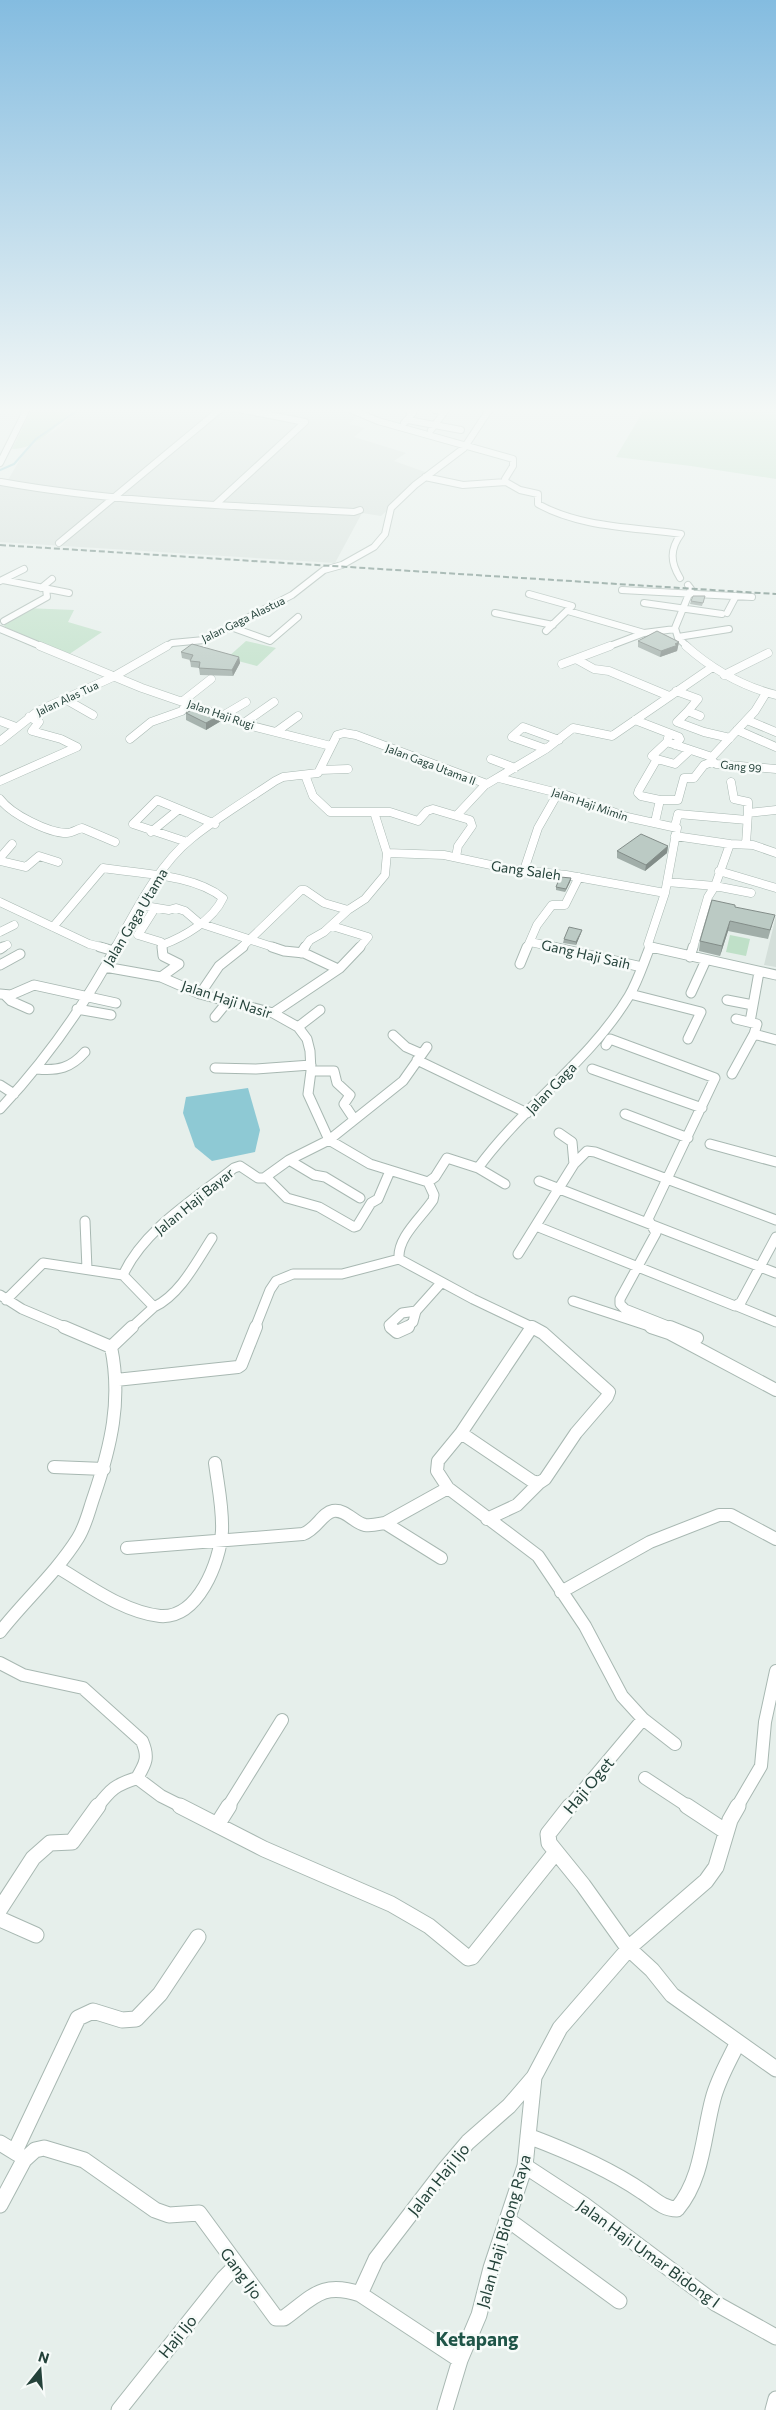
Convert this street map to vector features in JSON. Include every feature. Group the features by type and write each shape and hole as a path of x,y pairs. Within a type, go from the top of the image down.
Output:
{"street":[{"path":"59,543 88,519"},
{"name":"Jalan Gaga Alastua","path":"113,677 172,643 200,641 292,595 322,570 342,565 374,547 382,539 387,519"},
{"path":"583,519 681,534 674,544 671,563 680,578"},
{"path":"2,581 24,569"},
{"path":"0,573 10,576"},
{"path":"43,588 52,579"},
{"path":"2,581 69,593"},
{"path":"688,585 691,589 690,594 684,609 678,617 675,629 678,637 711,668 766,694 776,695"},
{"path":"1,621 47,597 43,588"},
{"path":"622,590 752,597"},
{"path":"529,594 571,605 568,611 546,631"},
{"path":"644,603 725,614 736,596"},
{"path":"568,611 644,633"},
{"path":"495,613 553,625"},
{"path":"228,626 270,641 298,617"},
{"name":"Jalan Haji Rugi","path":"0,629 113,677 244,723 331,746"},
{"path":"562,664 644,633 675,629"},
{"path":"678,637 729,629"},
{"path":"724,675 768,654"},
{"path":"576,659 594,669 609,671 670,696"},
{"name":"Jalan Gaga Utama II","path":"331,746 337,735 348,733 486,784 546,749 576,728 609,737 711,668"},
{"name":"Jalan Alas Tua","path":"0,741 29,717 113,677"},
{"path":"130,739 151,722 182,711 185,702 211,679"},
{"path":"676,691 698,699 677,722 704,732 730,738"},
{"path":"657,760 638,793 641,796 660,800 678,800 684,778 694,778 747,720 766,694"},
{"path":"65,699 93,715"},
{"path":"224,716 246,702"},
{"path":"244,723 274,702"},
{"path":"688,711 700,716"},
{"path":"276,732 298,716"},
{"path":"0,781 77,747 60,737 48,737 32,731 39,722 29,717"},
{"path":"636,720 672,734 667,740 671,743 652,756 657,760 675,764 689,751"},
{"path":"747,720 776,732"},
{"path":"0,721 16,727"},
{"path":"546,749 512,737 524,727 559,740"},
{"name":"Gang 99","path":"737,730 776,747"},
{"name":"Gang 99","path":"671,743 712,759 776,769"},
{"path":"320,770 331,746"},
{"path":"492,759 515,768"},
{"name":"Jalan Gaga Utama","path":"37,1069 54,1047 105,967 139,905 158,876 187,842 278,779 316,774 320,770 348,769"},
{"path":"305,775 307,788 326,810 339,813 395,813 416,821 427,811 433,809 470,820 472,824 458,846 456,857"},
{"name":"Jalan Haji Mimin","path":"499,778 558,792 627,817 675,826"},
{"path":"731,782 734,800 748,802 746,844"},
{"path":"458,815 486,784"},
{"path":"524,870 538,828 558,792"},
{"path":"0,799 8,808 32,823 67,833 82,828 115,842"},
{"path":"187,842 151,832 133,824 155,800 215,824"},
{"path":"654,822 660,800"},
{"path":"0,813 8,808"},
{"path":"151,832 178,810"},
{"path":"776,810 748,816 678,814 665,893 648,944 650,947 690,957 776,975"},
{"path":"301,953 310,940 332,926 348,910 365,899 385,875 387,853 374,812"},
{"path":"675,836 730,844 746,844 776,853"},
{"path":"12,844 0,860 26,867 39,856 58,862"},
{"path":"690,957 708,897 715,886 730,844"},
{"name":"Gang Saleh","path":"387,853 456,857 665,893"},
{"path":"53,927 101,869 188,881 213,890 223,898 222,904 215,912 179,939 162,945"},
{"path":"719,871 776,888"},
{"name":"Gang Haji Saih","path":"520,964 546,911 552,905 565,905 579,877"},
{"path":"667,882 715,886 751,893"},
{"path":"200,994 219,966 252,940 302,890 324,903 348,910"},
{"path":"0,902 89,944 114,951"},
{"path":"139,905 169,910 176,908 185,911 198,923 284,951 301,953 338,969"},
{"path":"155,908 138,936 161,942 163,956 179,964 161,976"},
{"path":"0,932 14,925"},
{"path":"273,1013 338,969 366,941 368,936 332,926"},
{"name":"Gang Haji Saih","path":"530,942 642,967"},
{"name":"Jalan Gaga","path":"478,1168 492,1149 598,1038 630,994 650,947"},
{"path":"0,965 20,954"},
{"path":"691,993 706,960"},
{"name":"Jalan Haji Nasir","path":"105,967 161,976 200,994 273,1013 298,1027"},
{"path":"750,1022 759,972"},
{"path":"3,995 34,985 116,1003"},
{"path":"630,994 701,1012 688,1038"},
{"path":"3,995 10,1001 29,1010"},
{"path":"727,1000 753,1005"},
{"path":"215,1017 228,1001"},
{"path":"78,1009 111,1015"},
{"path":"320,1010 298,1027 307,1039 311,1068 308,1094 329,1140 370,1164 428,1182 434,1195 433,1200 398,1249 400,1259"},
{"path":"732,1074 754,1034 757,1024 736,1019"},
{"path":"754,1034 776,1040"},
{"path":"393,1035 406,1047 422,1053 527,1113"},
{"path":"610,1039 715,1078 648,1219 656,1233 620,1299 620,1304 625,1309 697,1338"},
{"path":"0,1109 37,1069 69,1068 76,1064 85,1052"},
{"path":"390,1171 378,1198 371,1203 357,1226 354,1227 319,1207 287,1198 266,1177 289,1160 329,1140 377,1104 403,1081 422,1053"},
{"path":"215,1068 311,1068 334,1071 337,1083 350,1095 344,1104 354,1120"},
{"path":"592,1069 702,1108"},
{"path":"0,1085 14,1094"},
{"path":"625,1114 688,1138"},
{"path":"559,1133 574,1142 574,1164"},
{"path":"710,1144 776,1162"},
{"path":"518,1254 574,1164 587,1152 595,1152 776,1220"},
{"path":"428,1182 435,1177 447,1158 478,1168 505,1184"},
{"path":"289,1160 314,1175 325,1176 360,1198"},
{"name":"Jalan Haji Bayar","path":"123,1275 129,1262 156,1231 234,1168 240,1166 258,1178 266,1177"},
{"path":"539,1181 776,1273"},
{"path":"85,1221 87,1269"},
{"path":"536,1226 776,1322"},
{"path":"111,1347 154,1307 161,1304 188,1274 212,1238"},
{"path":"738,1306 776,1238"},
{"path":"116,1380 238,1367 241,1365 270,1290 276,1281 293,1274 342,1274 400,1259 441,1283 532,1326 559,1345 608,1390 609,1394 576,1434 534,1492 518,1506 487,1519"},
{"path":"111,1347 22,1309 3,1298 43,1263 123,1275 154,1307"},
{"path":"416,1311 441,1283"},
{"path":"573,1301 669,1333 776,1390"},
{"path":"532,1326 461,1433 436,1464 437,1471 448,1488 538,1556 585,1626 622,1696 642,1719 675,1744"},
{"path":"0,1632 57,1567 80,1536 104,1469 115,1425 117,1370 111,1347"},
{"path":"461,1433 492,1456 532,1481 539,1483"},
{"path":"57,1567 112,1598 155,1615 167,1616 187,1608 207,1579 221,1541 222,1520 215,1463"},
{"path":"54,1467 104,1469"},
{"path":"126,1548 312,1533 322,1518 331,1511 339,1511 366,1525 385,1523 448,1488"},
{"path":"561,1592 650,1542 719,1515 731,1515 776,1539"},
{"path":"385,1523 441,1558"},
{"path":"0,1663 23,1675 83,1688 142,1741 147,1753 144,1766 137,1778 118,1784 110,1790 72,1842 50,1843 33,1858 0,1909"},
{"path":"534,2077 560,2028 628,1948 706,1882 716,1867 725,1831 743,1794 761,1766 764,1722 776,1671"},
{"name":"Haji Oget","path":"556,1852 547,1839 551,1829 642,1719"},
{"path":"217,1825 282,1720"},
{"path":"137,1778 161,1796 264,1849 391,1904 429,1926 468,1958 472,1957 556,1852 584,1885 628,1948 652,1970 672,1995 776,2069"},
{"path":"645,1778 725,1831"},
{"path":"0,1920 36,1935"},
{"path":"0,2205 19,2155 78,2018 89,2011 98,2011 130,2021 137,2019 150,2007 198,1937"},
{"path":"528,2136 558,2146 599,2166 662,2204 677,2209 693,2178 719,2082 738,2042"},
{"name":"Jalan Haji Bidong Raya","path":"445,2410 460,2360 478,2315 525,2166 534,2077"},
{"name":"Jalan Haji Ijo","path":"360,2294 376,2259 445,2169 468,2142 509,2106 534,2077"},
{"path":"0,2143 19,2155"},
{"name":"Gang Ijo","path":"19,2155 44,2148 84,2160 155,2210 169,2215 199,2213 276,2318 284,2318 323,2289 346,2290 360,2294 460,2360"},
{"name":"Jalan Haji Umar Bidong I","path":"525,2166 583,2204 716,2303 776,2337"},
{"path":"508,2219 619,2301"},
{"name":"Haji Ijo","path":"119,2410 224,2278 237,2265"},
{"path":"773,2410 776,2399"}],"shaded area":[{"path":"0,519 359,519 335,563 0,542"},
{"path":"776,916 776,967 764,965"}],"green space":[{"path":"25,608 74,610 68,622 102,632 68,655 5,627 3,623"},
{"path":"246,641 276,648 257,666 227,658"},
{"path":"730,935 750,939 746,956 726,952"}],"water":[{"path":"248,1088 260,1130 255,1152 212,1161 195,1147 183,1113 186,1097"}],"building":[{"path":"693,596 705,596 703,603 691,601"},
{"path":"657,631 679,642 675,644 678,645 661,651 638,641"},
{"path":"192,644 239,657 232,670 199,668 200,662 190,661 193,655 181,652"},
{"path":"197,707 220,715 206,723 186,713"},
{"path":"641,834 668,846 646,865 617,851"},
{"path":"560,877 571,878 566,889 556,887"},
{"path":"712,900 775,915 770,930 730,921 722,946 700,941"},
{"path":"569,927 582,930 576,942 564,939"}],"railway":[{"path":"0,545 776,594"}],"district":[{"name":"Ketapang","path":"477,2338"}]}
